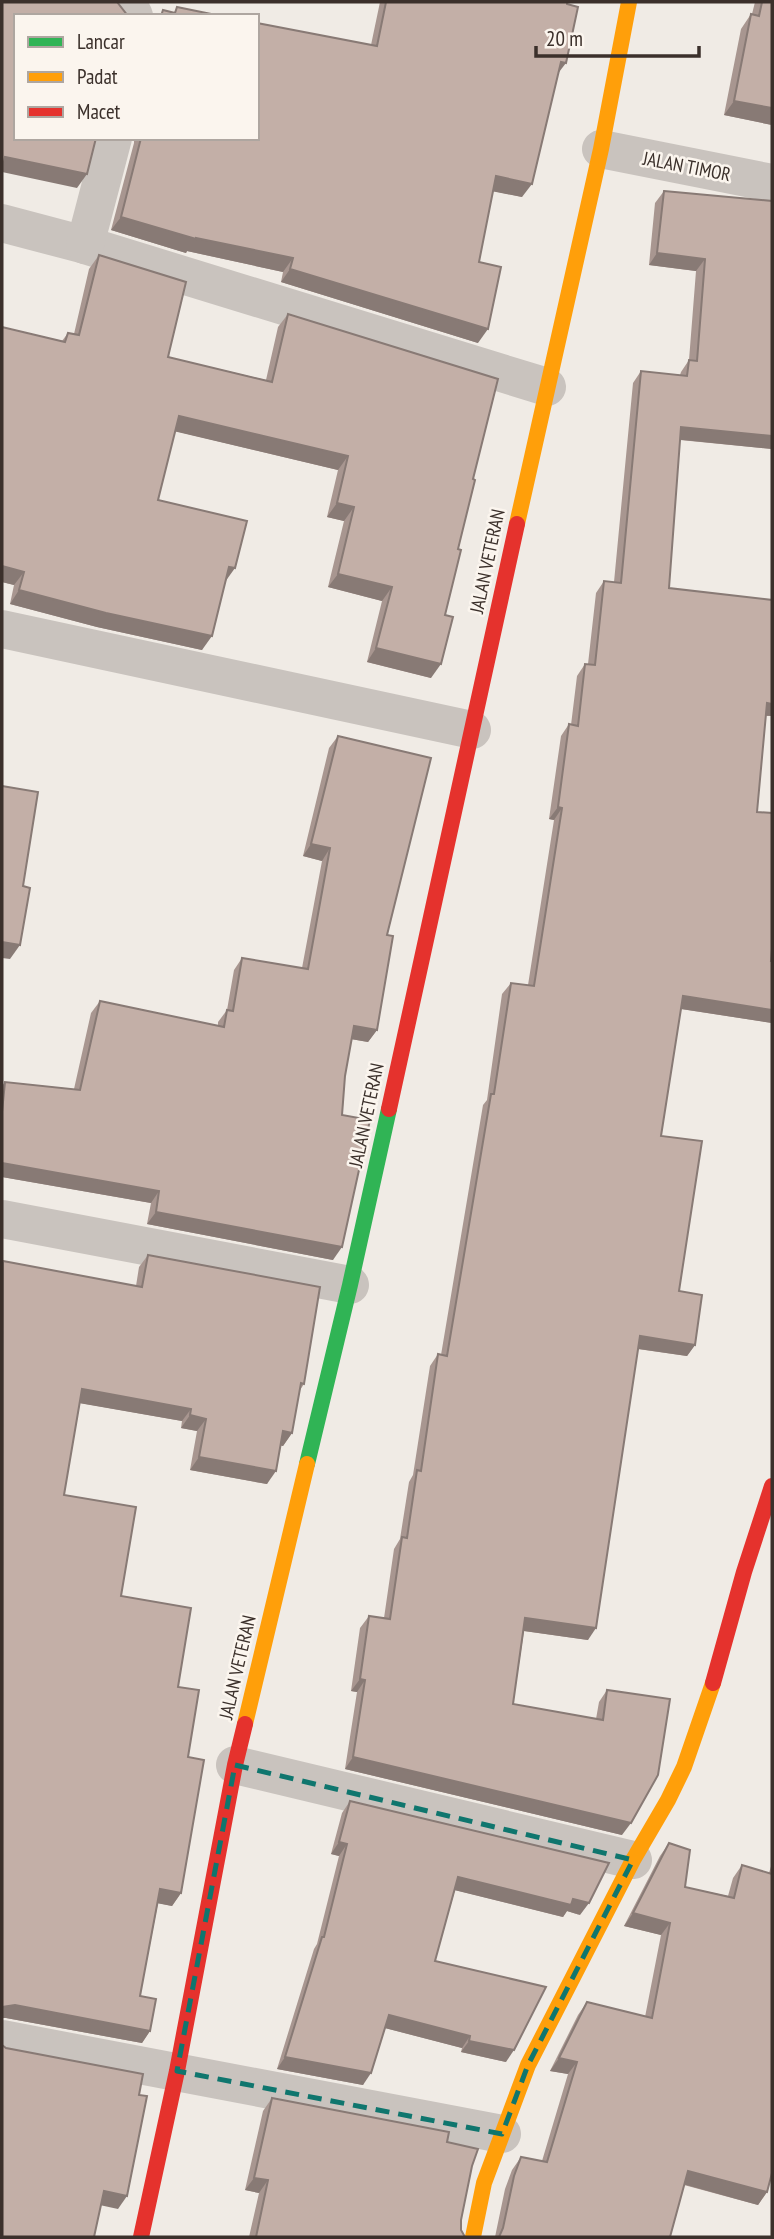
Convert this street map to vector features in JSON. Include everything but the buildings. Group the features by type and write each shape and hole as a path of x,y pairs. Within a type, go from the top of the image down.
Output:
{"main road":[{"name":"JALAN VETERAN","path":"141,2237 177,2071 235,1765 351,1285 601,149 629,2"},
{"path":"473,2237 484,2183 502,2134 614,1855 668,1800 684,1767 718,1667 744,1572 772,1486"}],"street":[{"path":"85,245 112,140"},
{"name":"JALAN TIMOR","path":"601,149 772,183"},
{"path":"2,223 85,245 547,387"},
{"path":"2,629 472,730"},
{"path":"2,1219 351,1285"},
{"path":"235,1765 614,1855"},
{"path":"2,2039 502,2134"}],"highlighted area":[{"path":"235,1765 633,1860 528,2065 502,2134 177,2071"}],"traffic: fast":[{"path":"307,1464 389,1109"}],"traffic: slow":[{"path":"517,524 601,149 629,2"},
{"path":"245,1724 307,1464"},
{"path":"473,2237 484,2183 528,2065 684,1767 713,1683"}],"traffic: jam":[{"path":"389,1109 517,524"},
{"path":"713,1683 744,1572 772,1486"},
{"path":"141,2237 177,2071 245,1724"}]}
